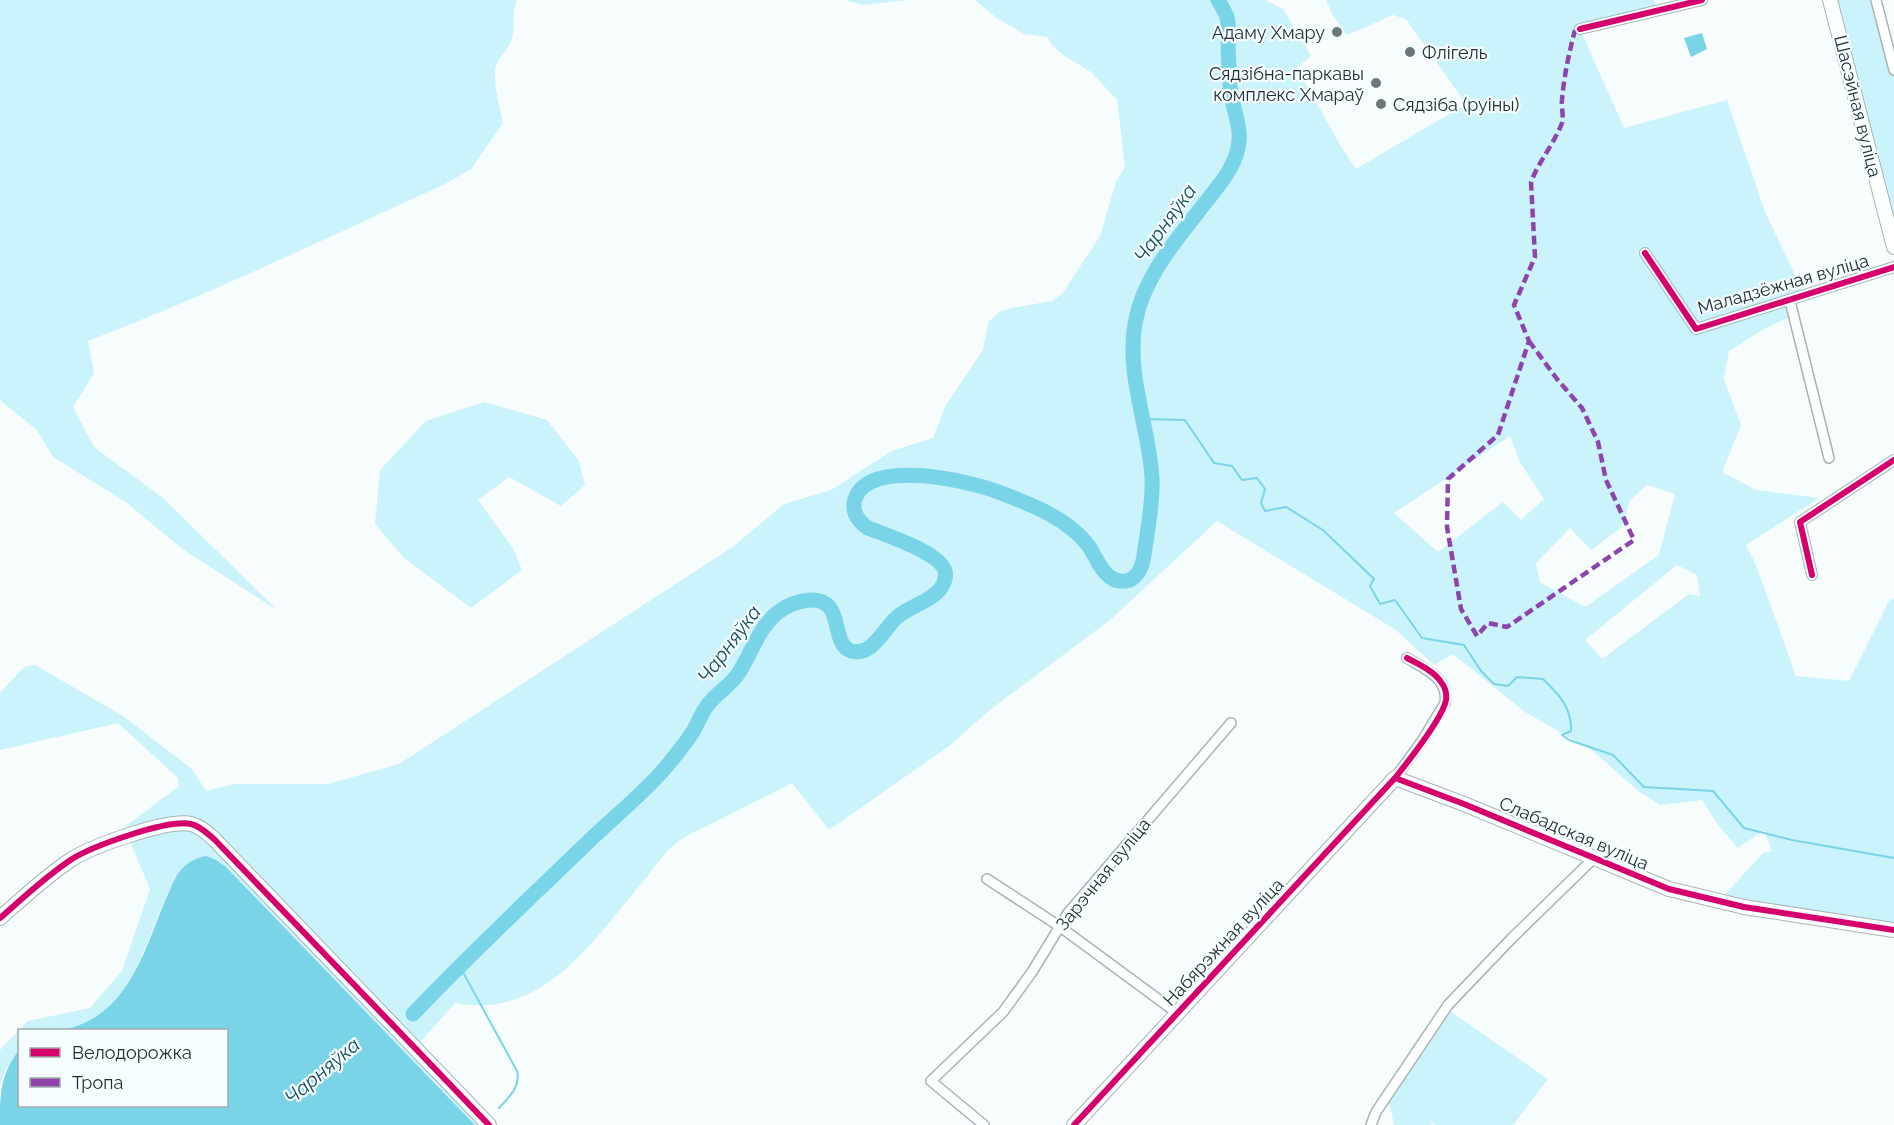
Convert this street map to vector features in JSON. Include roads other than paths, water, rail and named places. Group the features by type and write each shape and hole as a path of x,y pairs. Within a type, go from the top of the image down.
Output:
{"street":[{"path":"1580,29 1702,0"},
{"name":"Шасэйная вуліца","path":"1830,0 1894,247"},
{"path":"1876,0 1894,70"},
{"name":"Маладзёжная вуліца","path":"1645,253 1696,329 1894,267"},
{"name":"Маладзёжная вуліца","path":"1790,301 1829,458"},
{"path":"1812,575 1800,522 1894,460"},
{"path":"1395,778 1422,741 1445,703 1446,697 1445,689 1435,675 1407,657"},
{"name":"Зарэчная вуліца","path":"984,1125 931,1081 1003,1012 1032,972 1059,926 1231,723"},
{"name":"Слабадская вуліца","path":"1395,778 1595,857 1669,889 1744,907 1894,930"},
{"name":"Набярэжная вуліца","path":"1074,1125 1395,778"},
{"path":"0,918 58,869 87,850 162,826 192,824 214,839 489,1125"},
{"path":"1371,1125 1376,1112 1448,1005 1512,938 1595,857"},
{"path":"987,879 1059,926 1177,1013"}],"water":[{"path":"1702,33 1707,49 1691,57 1684,38"},
{"path":"206,856 225,866 475,1125 0,1125 2,1085 8,1068 18,1052 18,1107 228,1107 228,1029 66,1029 88,1021 108,1007 124,989 147,946 177,875 189,862"}],"waterway":[{"name":"Чарняўка","path":"413,1014 499,927 657,777 688,740 710,702 738,674 764,627 777,613 796,602 821,601 833,613 844,646 851,651 858,652 877,641 901,614 937,593 945,578 945,571 941,564 911,545 868,528 858,519 854,504 864,486 880,479 899,475 945,479 987,488 1037,508 1070,527 1088,545 1103,570 1113,579 1125,581 1137,575 1144,556 1152,478 1133,362 1135,323 1146,288 1164,256 1218,187 1233,162 1238,148 1238,124 1230,86 1228,22 1218,0"},
{"path":"1143,419 1185,420 1214,463 1232,466 1242,480 1257,478 1265,489 1261,503 1265,511 1286,507 1323,530 1374,579 1370,586 1380,604 1395,600 1422,638 1464,645 1481,671 1494,684 1508,686 1517,677 1543,679 1567,708 1571,731 1562,735 1569,740 1613,755 1644,787 1713,791 1744,828 1792,840 1894,858"},
{"path":"459,965 517,1071 516,1087 499,1108"}],"place":[{"name":"Адаму Хмару","path":"1337,32"},
{"name":"Флігель","path":"1410,52"},
{"name":"Сядзібна-паркавы комплекс Хмараў","path":"1376,83"},
{"name":"Сядзіба (руіны)","path":"1381,104"}]}
